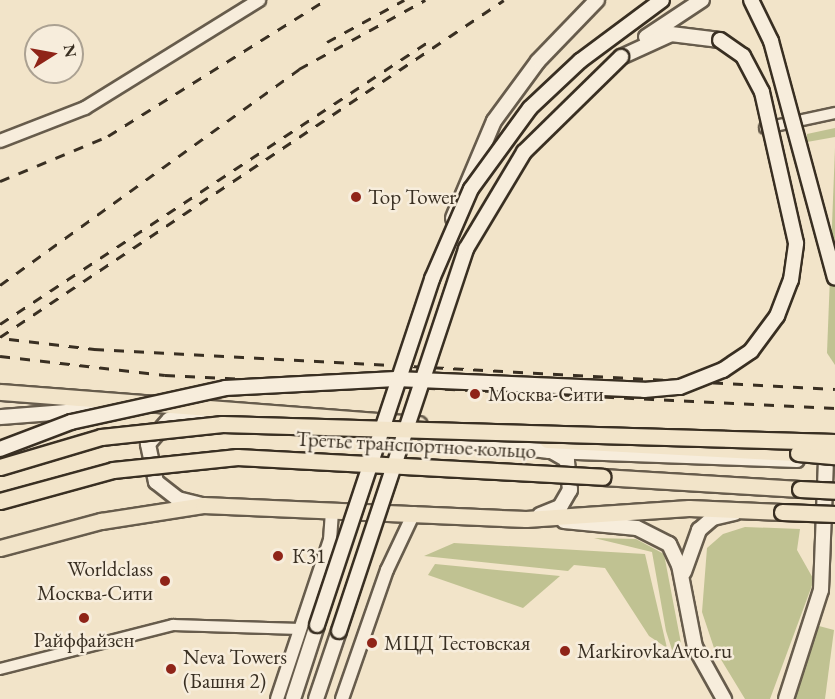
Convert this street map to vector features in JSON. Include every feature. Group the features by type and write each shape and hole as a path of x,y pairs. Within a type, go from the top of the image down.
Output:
{"main road":[{"path":"293,699 470,167 494,121 538,61 597,0"},
{"path":"444,246 486,164 530,108 587,56 662,0"},
{"path":"316,699 466,249 524,152 621,57 702,0"},
{"path":"751,0 771,41 835,278"},
{"path":"0,449 106,412 225,388 376,378 644,390 696,382 737,362 777,316 795,261 791,210 762,92 743,56 704,36 671,34 621,57"},
{"path":"0,392 432,426 550,441 798,457 835,463"},
{"path":"0,417 71,409 219,409 274,419 549,451 835,456"},
{"path":"203,505 178,499 156,482 148,444 170,420 219,409"},
{"name":"Третье транспортное кольцо","path":"0,467 101,437 222,424 835,442"},
{"path":"432,426 775,437 819,445 826,456 821,590 786,699"},
{"path":"526,519 560,507 570,490 567,460 549,451"},
{"name":"Третье транспортное кольцо","path":"0,501 113,470 237,458 835,491"},
{"path":"0,548 111,519 203,505 526,519 653,533 677,557 694,647 724,699"},
{"path":"526,519 689,508 835,514"},
{"path":"684,598 686,557 706,523 731,513 782,512"}],"street":[{"path":"0,141 85,108 259,0"},
{"path":"764,129 835,113"},
{"path":"277,699 330,540 332,510"},
{"path":"342,699 387,570 414,513"},
{"path":"0,669 173,625 300,629"}],"green space":[{"path":"835,128 835,137 807,142 807,134"},
{"path":"835,148 835,365 827,353"},
{"path":"745,527 800,529 797,550 814,580 770,699 745,699 714,648 702,612 707,548 723,534"},
{"path":"594,538 636,539 664,554 684,659 673,653 666,631 652,552"},
{"path":"454,543 645,554 667,648 649,636 605,568 574,565 568,571 424,556"},
{"path":"435,564 560,576 523,608 428,575"},
{"path":"819,626 834,630 825,699 792,699"}],"railway":[{"path":"0,181 108,136 326,0"},
{"path":"327,42 404,0"},
{"path":"0,285 299,69 425,0"},
{"path":"0,337 504,0"},
{"path":"0,324 431,40"},
{"path":"9,339 94,349 835,389"},
{"path":"0,356 165,375 835,408"}],"place":[{"name":"Top Tower","path":"356,197"},
{"name":"Москва-Сити","path":"475,394"},
{"name":"К31","path":"278,556"},
{"name":"Worldclass Москва-Сити","path":"165,581"},
{"name":"Райффайзен","path":"84,618"},
{"name":"МЦД Тестовская","path":"372,643"},
{"name":"MarkirovkaAvto.ru","path":"565,651"},
{"name":"Neva Towers (Башня 2)","path":"171,669"}]}
